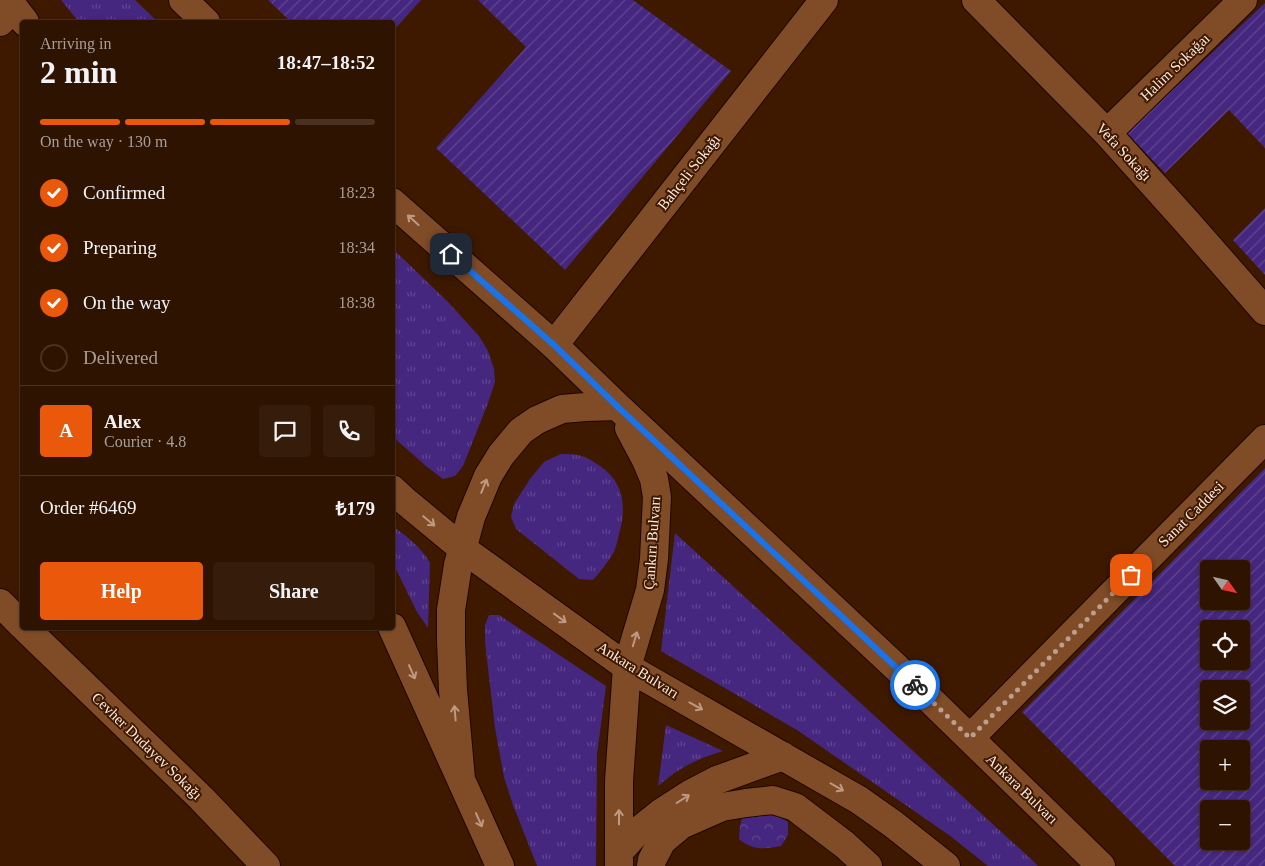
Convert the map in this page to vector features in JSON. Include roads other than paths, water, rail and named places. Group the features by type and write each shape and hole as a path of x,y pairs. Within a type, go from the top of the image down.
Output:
{"main road":[{"path":"183,0 204,20"},
{"name":"Bahçeli Sokağı","path":"554,345 824,0"},
{"name":"Vefa Sokağı","path":"976,0 1107,133 1265,310"},
{"name":"Halim Sokağaı","path":"1107,133 1243,0"},
{"name":"Ankara Bulvarı","path":"395,205 554,345 970,738 1101,866"},
{"path":"461,779 452,690 451,610 458,565 471,517 488,476 501,455 521,431 537,420 562,409 586,406 617,406"},
{"name":"Çankırı Bulvarı","path":"617,406 646,460 654,480 657,497 654,559 650,590 627,667 619,781 619,859"},
{"name":"Sanat Caddesi","path":"970,738 1265,439"},
{"name":"Ankara Bulvarı","path":"395,492 463,549 627,667 859,800 894,824 946,866"},
{"path":"0,603 20,623"},
{"name":"Cevher Dudayev Sokağı","path":"27,630 201,798 266,866"},
{"path":"393,630 500,866"},
{"path":"619,859 637,832 662,812 690,794 717,780 783,756"},
{"path":"651,866 662,840 681,825 722,807 773,800 795,807 845,844 868,866"}]}
